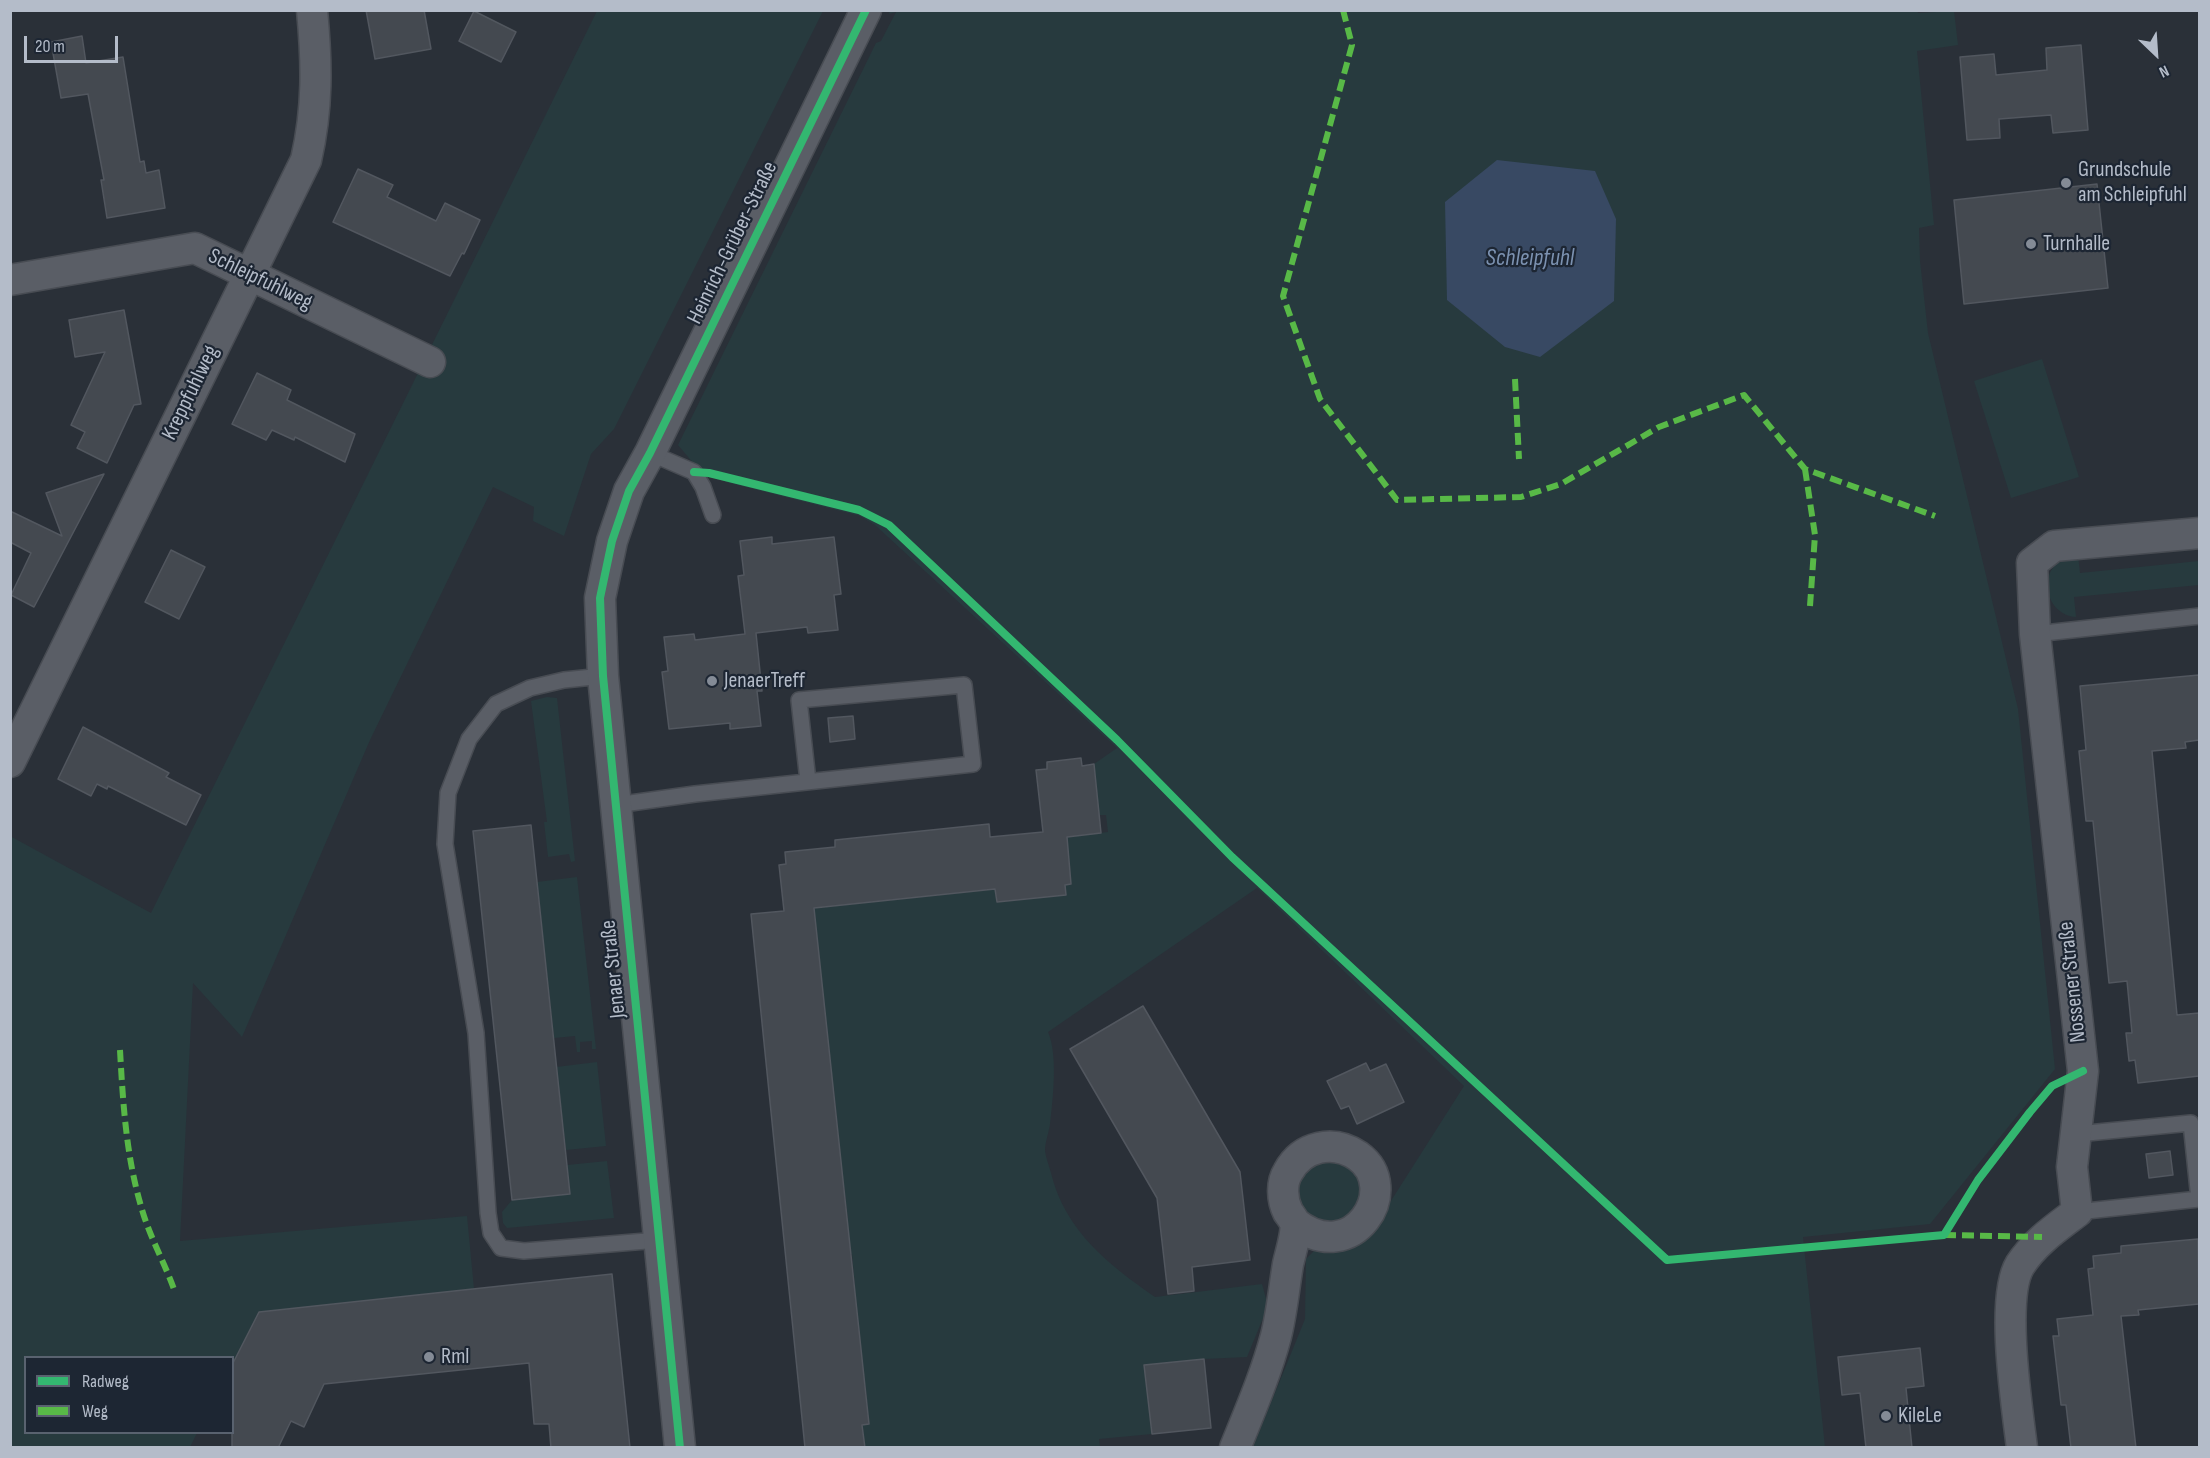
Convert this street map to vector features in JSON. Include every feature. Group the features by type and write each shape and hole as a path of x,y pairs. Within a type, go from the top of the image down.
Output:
{"street":[{"name":"Kreppfuhlweg","path":"10,762 306,160 313,132 317,69 312,10"},
{"name":"Heinrich-Grüber-Straße","path":"629,491 650,453 866,10"},
{"name":"Schleipfuhlweg","path":"10,280 195,248 430,362"},
{"name":"Jenaer Straße","path":"629,491 612,542 600,598 603,676 680,1448"},
{"name":"Nossener Straße","path":"2077,1212 2072,1167 2083,1071 2036,634 2032,564 2054,546 2199,533"},
{"path":"2022,1448 2013,1365 2011,1297 2019,1266 2042,1237 2077,1212"},
{"path":"1235,1448 1276,1336 1295,1223"}],"lane":[{"path":"650,453 694,472 713,515"},
{"path":"2036,634 2199,616"},
{"path":"603,676 564,680 530,688 496,704 469,739 448,793 445,844 476,1033 491,1233 501,1248 524,1251 659,1240"},
{"path":"616,805 973,764 964,685 799,700 808,782"},
{"path":"2077,1134 2191,1123 2199,1199 2077,1212"}],"green space":[{"path":"1917,10 1918,13 1954,11 1958,45 1917,51 1934,225 1919,228 1920,261 1928,333 2018,709 2055,1069 1930,1224 1803,1237 1825,1447 1253,1447 1305,1319 1306,1259 1314,1251 1375,1226 1464,1086 1257,888 1048,1032 1053,1052 1054,1077 1045,1151 1058,1194 1078,1229 1106,1259 1155,1297 1262,1284 1268,1306 1247,1357 1145,1365 1152,1434 1099,1439 1100,1447 865,1447 862,1425 869,1424 866,1390 847,1288 855,1287 852,1254 844,1255 841,1221 848,1220 844,1186 837,1186 840,1152 834,1089 827,1089 831,1066 807,909 995,889 997,902 1065,895 1065,885 1071,884 1068,850 1059,838 1108,832 1106,815 1099,815 1094,764 1117,748 875,525 860,516 726,482 694,464 678,445 876,43 881,41 896,12 889,14 890,11"},
{"path":"597,11 823,11 614,429 591,454 564,536 533,521 534,507 493,487 370,740 242,1037 193,983 180,1241 467,1216 474,1289 234,1365 234,1356 24,1356 24,1434 196,1434 190,1447 11,1447 10,836 151,913"},
{"path":"2042,359 2079,477 2011,498 1974,381"},
{"path":"2078,555 2080,573 2199,561 2199,585 2074,597 2076,617 2058,609 2048,592 2048,583 2055,565 2066,558"},
{"path":"547,697 557,698 575,861 571,862 569,854 548,857 544,822 547,822 531,701"},
{"path":"577,877 596,1049 592,1049 592,1041 580,1042 580,1052 577,1052 575,1036 554,1038 537,882"},
{"path":"597,1062 606,1146 566,1150 556,1067"},
{"path":"1329,1160 1346,1165 1351,1169 1355,1174 1360,1191 1355,1208 1351,1213 1346,1217 1329,1222 1312,1217 1307,1213 1303,1208 1298,1191 1303,1174 1307,1169 1312,1165"},
{"path":"607,1161 614,1218 507,1228 503,1223 502,1212 512,1200 570,1194 567,1165"}],"water":[{"name":"Schleipfuhl","path":"1497,160 1595,171 1616,219 1614,301 1540,357 1505,347 1447,300 1445,202"}],"building":[{"path":"366,10 424,10 431,49 375,59"},
{"path":"474,11 516,32 501,62 459,41"},
{"path":"82,36 86,63 123,57 140,162 144,161 146,173 159,170 165,208 107,218 101,180 104,180 88,94 61,98 51,42"},
{"path":"2081,45 2088,130 2053,133 2051,115 1999,119 2000,138 1967,140 1960,57 1994,54 1996,75 2047,70 2046,48"},
{"path":"358,169 393,185 387,197 436,221 445,203 480,220 464,254 462,253 450,276 333,222"},
{"name":"Turnhalle","path":"2097,184 2108,288 1964,304 1954,200"},
{"path":"124,310 141,404 134,405 107,463 77,448 85,432 71,425 105,352 75,357 69,320"},
{"path":"257,373 291,390 287,400 355,434 345,462 295,437 294,440 272,430 266,440 232,424"},
{"path":"104,474 34,607 11,595 31,553 10,542 10,511 62,536 46,493"},
{"path":"772,537 772,544 834,537 841,594 834,595 838,630 808,633 807,627 756,633 762,691 757,691 761,726 730,729 730,723 669,729 662,672 668,671 664,637 694,634 695,640 745,634 738,576 744,575 740,541"},
{"path":"171,550 205,567 179,619 145,602"},
{"path":"2199,675 2199,740 2185,742 2186,748 2152,751 2177,1015 2199,1013 2199,1076 2138,1083 2135,1060 2129,1061 2126,1033 2132,1033 2127,981 2109,983 2093,821 2086,821 2079,751 2086,750 2080,686"},
{"path":"853,716 855,739 830,742 828,718"},
{"path":"83,727 169,773 166,777 201,795 186,825 108,786 107,789 97,784 91,796 58,779"},
{"path":"1081,758 1082,766 1094,764 1101,833 1067,837 1071,884 1065,885 1066,895 997,902 995,889 814,908 869,1424 862,1425 865,1448 805,1448 751,914 784,911 779,865 786,864 785,852 835,847 835,840 989,824 990,837 1043,832 1036,770 1047,769 1047,762"},
{"path":"531,825 570,1194 512,1200 473,831"},
{"path":"1143,1006 1240,1172 1250,1260 1192,1267 1194,1291 1168,1294 1157,1198 1070,1049"},
{"path":"1366,1063 1370,1071 1386,1064 1404,1102 1357,1124 1349,1106 1341,1109 1327,1081"},
{"path":"2170,1151 2173,1175 2149,1178 2146,1154"},
{"path":"2198,1239 2199,1304 2138,1310 2139,1315 2121,1316 2136,1448 2071,1448 2066,1405 2061,1405 2053,1336 2059,1336 2057,1319 2093,1315 2088,1269 2094,1268 2093,1256 2121,1253 2121,1246"},
{"path":"612,1274 630,1448 551,1448 549,1424 534,1424 529,1363 324,1384 304,1427 291,1421 278,1448 232,1448 234,1361 259,1312"},
{"name":"KileLe","path":"1920,1348 1924,1386 1906,1388 1912,1448 1866,1448 1860,1393 1842,1395 1838,1357"},
{"path":"1204,1359 1211,1428 1152,1434 1144,1365"}],"marked path":[{"path":"1343,10 1352,45 1283,296 1320,399 1397,500 1521,497 1561,484 1659,427 1744,395 1805,469 1935,516"},
{"path":"1515,379 1519,459"},
{"path":"1805,469 1815,535 1810,606"},
{"path":"120,1050 126,1129 136,1187 148,1228 175,1292"},
{"path":"1944,1235 2042,1237"}],"cycle path":[{"path":"680,1448 603,676 600,598 612,541 629,491 650,453 866,10"},
{"path":"694,472 709,473 859,510 889,525 1117,740 1232,857 1667,1260 1944,1235 1978,1180 2052,1086 2083,1071"}],"place":[{"name":"Grundschule am Schleipfuhl","path":"2066,183"},
{"name":"Turnhalle","path":"2031,244"},
{"name":"JenaerTreff","path":"712,681"},
{"name":"Rml","path":"429,1357"},
{"name":"KileLe","path":"1886,1416"}]}
